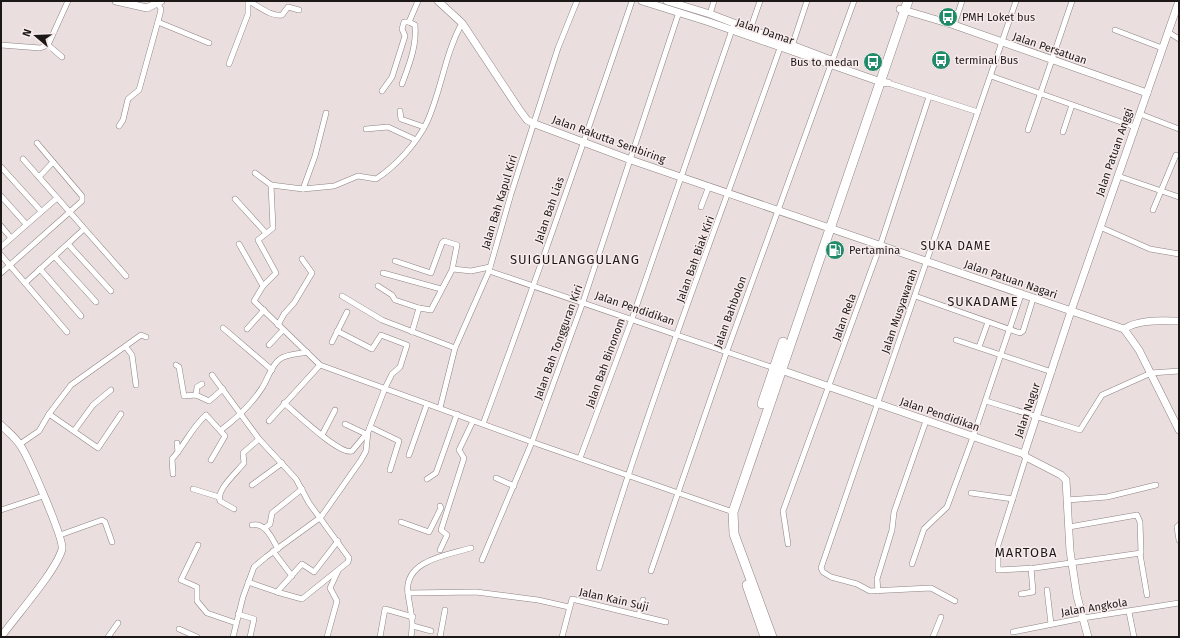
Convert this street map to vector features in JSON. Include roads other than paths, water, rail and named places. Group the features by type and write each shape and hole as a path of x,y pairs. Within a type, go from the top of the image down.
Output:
{"highway":[{"path":"765,637 729,535 726,522 777,369 881,80 903,7 908,1"},
{"path":"730,511 734,534 772,637"}],"street":[{"path":"1,45 40,48 48,45 68,1"},
{"path":"116,1 140,8 147,8 159,3 161,12 139,90 128,99 123,120 119,126"},
{"path":"229,64 248,14 248,1 260,6 265,11 279,16 282,15 288,7 299,10"},
{"path":"409,22 418,1"},
{"name":"Jalan Rakutta Sembiring","path":"438,1 462,23 527,120 631,160 828,227"},
{"name":"Jalan Bah Kapul Kiri","path":"440,408 455,348 489,269 511,194 535,124 558,48 577,1"},
{"name":"Jalan Bah Lias","path":"483,424 534,285 558,211 584,142 632,1"},
{"name":"Jalan Damar","path":"642,1 792,46 831,63"},
{"name":"Jalan Damar","path":"667,1 710,14 732,28 750,30 780,48 881,80"},
{"path":"710,14 714,1"},
{"path":"750,30 760,1"},
{"path":"792,46 807,1"},
{"name":"Jalan Bahbolon","path":"651,571 727,351 854,1"},
{"path":"954,25 962,1"},
{"name":"Jalan Musyawarah","path":"878,591 870,591 860,585 831,578 822,570 822,564 1016,1"},
{"path":"1028,130 1072,1"},
{"name":"Jalan Patuan Anggi","path":"1071,311 1179,1"},
{"name":"Jalan Persatuan","path":"903,7 1147,93"},
{"name":"Jalan Bah Tongguran Kiri","path":"482,560 532,442 583,302 679,12"},
{"path":"158,22 209,43"},
{"path":"382,91 392,79 405,36 402,29 404,22 409,22 415,25 416,40 402,84"},
{"path":"255,173 271,185 303,189 334,186 358,176 377,178 405,153 424,128 430,115 451,43 462,23"},
{"name":"Jalan Bah Binonom","path":"580,458 632,318 732,28"},
{"path":"1115,30 1162,48"},
{"path":"1168,32 1179,39"},
{"path":"48,45 62,57"},
{"name":"Jalan Bah Biak Kiri","path":"599,568 678,334 780,48"},
{"path":"991,76 1135,127"},
{"path":"881,80 978,112"},
{"name":"Jalan Rela","path":"788,544 783,511 880,246 929,97"},
{"path":"1063,132 1072,105"},
{"path":"400,111 401,118 424,128"},
{"path":"303,189 316,154 326,113"},
{"path":"1140,114 1179,129"},
{"path":"366,129 388,127 416,140"},
{"path":"1,273 82,201 82,196 37,143"},
{"path":"1153,210 1176,155"},
{"path":"23,159 126,276"},
{"path":"38,176 53,162"},
{"path":"1,167 41,211"},
{"path":"1118,176 1179,197"},
{"path":"271,185 273,228 259,238 258,241 276,273 263,286 254,300 320,365 457,414 472,421 730,511"},
{"path":"701,207 709,186"},
{"path":"1,196 26,224"},
{"path":"1,247 57,198"},
{"path":"235,199 248,211 266,233"},
{"path":"1,226 12,238"},
{"name":"Jalan Patuan Nagari","path":"828,227 1021,295 1124,329"},
{"path":"1100,227 1150,249 1179,254"},
{"path":"25,283 84,229"},
{"path":"378,286 392,295 395,300 419,308 431,310 453,269 457,245 444,241 431,273 395,261"},
{"path":"68,244 111,291"},
{"path":"239,244 263,286"},
{"path":"1,256 68,332"},
{"path":"55,257 96,302"},
{"path":"278,325 284,314 294,303 312,273 302,258"},
{"path":"453,269 470,271 489,269"},
{"name":"Jalan Pendidikan","path":"489,269 830,386 1025,455"},
{"path":"40,270 81,316"},
{"path":"383,273 441,289"},
{"path":"912,564 924,529 947,507 986,401 1021,295"},
{"path":"342,296 379,319 455,348"},
{"path":"915,296 1017,333 1022,332 1033,299"},
{"path":"412,332 419,308"},
{"path":"247,329 264,310"},
{"name":"Jalan Nagur","path":"1025,455 1071,311"},
{"path":"332,342 347,312"},
{"path":"1179,320 1142,323 1131,325 1124,329 1139,350 1179,430"},
{"path":"979,347 988,322"},
{"path":"223,328 272,370"},
{"path":"269,345 283,330"},
{"path":"233,637 238,614 254,567 321,517 361,460 366,451 368,431 385,388 392,374 400,367 407,345 380,336 372,349 337,331"},
{"path":"20,444 39,431 49,414 71,385 141,335 146,337"},
{"path":"956,340 1052,372"},
{"path":"126,347 132,355 136,385"},
{"path":"221,430 242,414 263,388 275,363 282,357 307,352"},
{"path":"176,365 179,367 184,396 196,395 209,401 223,389"},
{"path":"269,421 320,365"},
{"path":"986,401 1080,430 1101,396 1151,373 1179,371"},
{"path":"212,375 259,439 296,479 309,503 321,517 349,558 348,562 340,569 302,599 248,582"},
{"path":"196,395 197,387 202,384"},
{"path":"74,431 93,405 111,390"},
{"path":"284,403 322,435 344,451 352,451 368,431"},
{"path":"409,455 427,404"},
{"path":"322,435 335,410"},
{"path":"49,414 98,448 121,414"},
{"path":"426,479 436,473 457,414"},
{"path":"174,474 171,460 198,422 206,415 221,430 225,438 212,456 211,460"},
{"path":"441,531 453,488 464,458 459,451 472,421"},
{"path":"926,421 894,514 893,528 877,579 878,591 931,588 955,601"},
{"path":"345,424 399,441 390,470"},
{"path":"1,425 20,444 30,463 60,535 62,550 54,566 1,637"},
{"path":"219,497 223,487 244,463 243,453 259,439"},
{"path":"177,443 178,452"},
{"path":"1088,637 1077,596 1072,561 1066,480 1064,476 1025,455 998,545 998,569 1013,570 1072,561 1140,554"},
{"path":"252,485 282,463"},
{"path":"496,478 514,486"},
{"path":"1067,500 1107,497 1156,485"},
{"path":"193,489 219,497 220,501 234,509"},
{"path":"265,528 270,524 272,514 302,489"},
{"path":"971,493 1013,499"},
{"path":"1,510 43,496"},
{"path":"430,530 441,508 440,506"},
{"path":"1069,528 1137,515 1140,522 1142,551 1140,554 1147,595"},
{"path":"60,535 102,520 105,522 112,542"},
{"path":"401,522 428,532 430,530 434,532 441,531 447,535 440,550"},
{"path":"252,525 259,524 265,528 275,550 292,576"},
{"path":"1179,525 1177,527 1179,540"},
{"path":"277,592 302,564 314,572 338,541"},
{"path":"198,545 181,580 197,588 198,603 208,614 236,622"},
{"path":"411,637 413,617 408,593 409,582 415,569 425,563 471,548"},
{"path":"1021,594 1032,593 1034,590 1031,568"},
{"path":"327,637 337,601 330,589 340,569"},
{"path":"1047,590 1051,624"},
{"path":"408,593 476,592 531,599 569,607"},
{"name":"Jalan Kain Suji","path":"562,637 572,599 666,622"},
{"path":"639,615 643,600"},
{"name":"Jalan Angkola","path":"1013,632 1083,618 1130,612 1179,603"},
{"path":"380,637 385,609 413,617"},
{"path":"440,637 445,610"},
{"path":"1130,612 1134,637"},
{"path":"238,614 254,619 250,637"},
{"path":"933,637 941,617"},
{"path":"108,637 118,623"},
{"path":"413,626 431,631"},
{"path":"179,629 197,637"}],"place":[{"name":"PMH Loket bus","path":"948,17"},
{"name":"terminal Bus","path":"941,60"},
{"name":"Bus to medan","path":"873,62"},
{"name":"Pertamina","path":"835,250"}],"district":[{"name":"SUKA DAME","path":"956,246"},
{"name":"SUIGULANGGULANG","path":"575,259"},
{"name":"SUKADAME","path":"983,301"},
{"name":"MARTOBA","path":"1026,552"}]}
